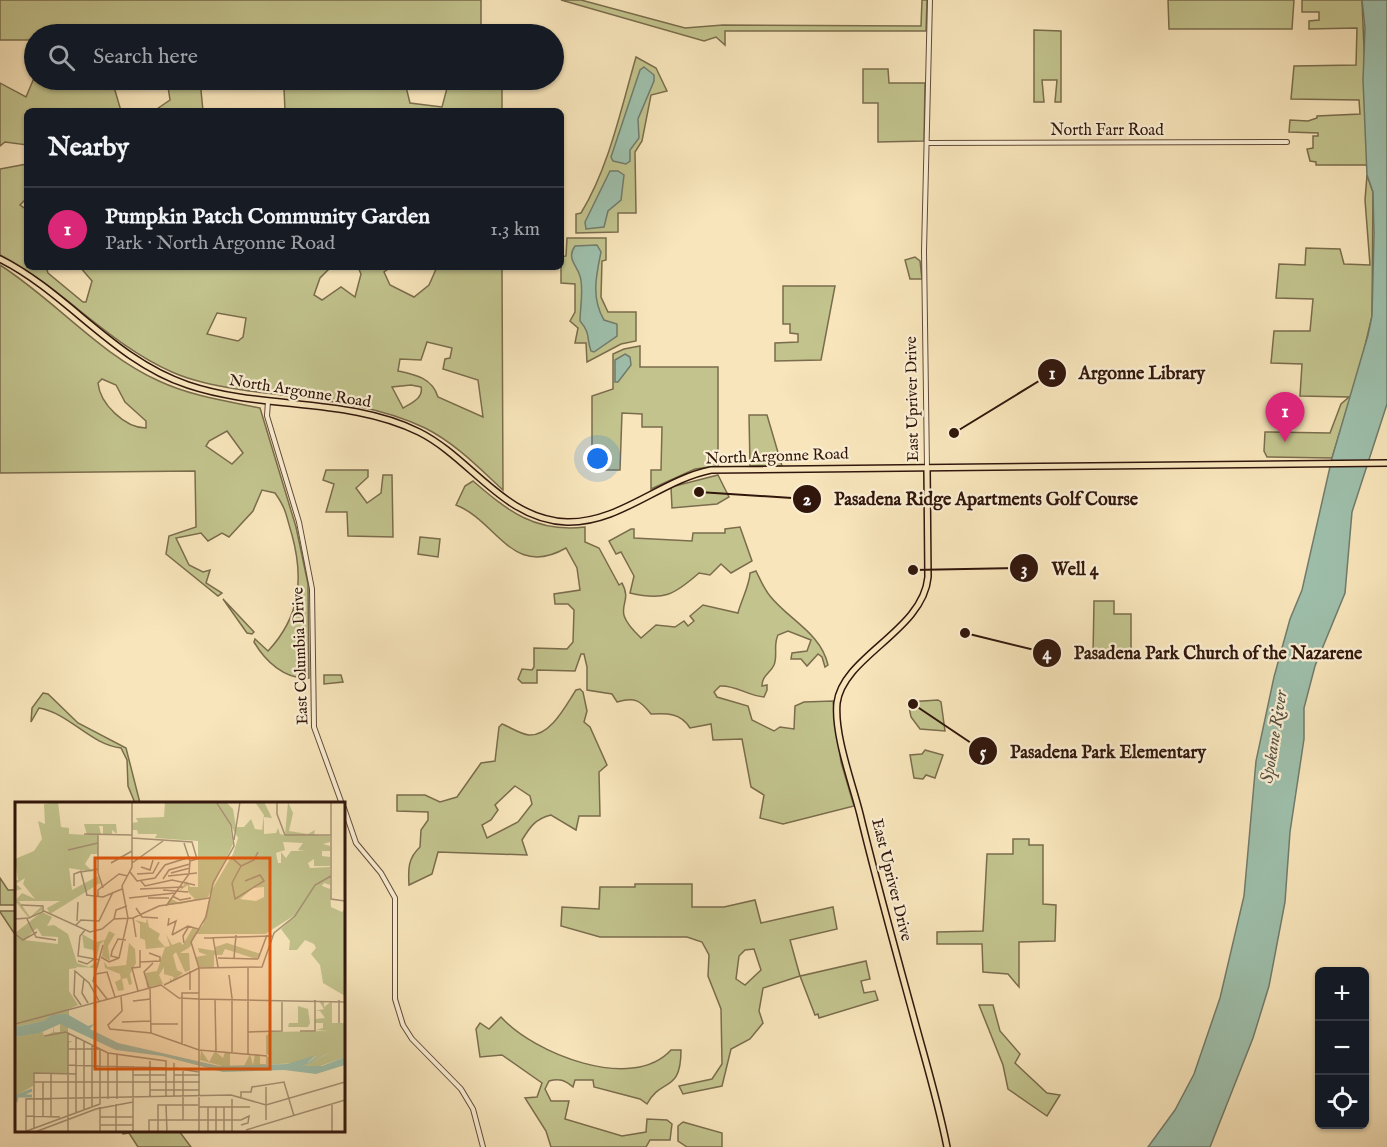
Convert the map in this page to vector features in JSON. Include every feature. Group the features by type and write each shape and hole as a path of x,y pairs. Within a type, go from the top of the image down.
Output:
{"main road":[{"name":"North Argonne Road","path":"0,259 35,281 120,350 156,371 205,390 367,415 393,422 443,446 505,500 542,518 565,522 605,516 675,480 711,470 1384,463"},
{"name":"East Upriver Drive","path":"927,468 928,577 925,595 910,615 850,676 838,699 837,711 843,749 876,880 947,1147"}],"street":[{"name":"East Upriver Drive","path":"927,468 924,252 930,0"},
{"name":"North Farr Road","path":"927,143 1287,142"},
{"name":"East Columbia Drive","path":"268,401 267,416 299,522 312,589 315,727 341,802"},
{"path":"345,811 356,843 381,873 395,898 395,999 403,1025 412,1039 461,1089 473,1109 483,1147"}],"green space":[{"path":"0,0 481,0 481,24 24,24 24,40 0,40"},
{"path":"561,0 581,0 685,28 723,25 921,26 922,0 927,0 926,31 725,31 725,45 716,37 704,41"},
{"path":"1168,0 1294,0 1292,29 1169,29"},
{"path":"1302,0 1362,0 1369,169 1366,165 1316,165 1316,162 1310,161 1307,149 1313,148 1313,136 1318,136 1318,133 1289,132 1290,120 1308,121 1317,116 1360,114 1359,100 1291,99 1294,66 1356,65 1357,28 1309,29 1309,21 1319,20 1319,12 1302,12"},
{"path":"1034,30 1061,31 1061,102 1055,102 1057,80 1042,80 1044,102 1034,102"},
{"path":"636,57 656,68 667,91 651,95 642,141 635,152 636,213 618,213 618,232 576,233 576,214 581,213 591,195 607,157"},
{"path":"863,69 888,69 889,83 925,83 924,141 878,142 878,103 863,103"},
{"path":"0,83 26,97 29,90 115,90 120,108 24,108 24,145 5,142 0,146"},
{"path":"168,90 201,90 203,108 158,108 170,100"},
{"path":"284,90 407,90 410,103 442,107 447,90 502,90 502,108 285,108"},
{"path":"24,165 24,201 20,205 24,208 24,269 0,255 0,169"},
{"path":"1367,175 1373,192 1372,316 1361,363 1332,458 1267,457 1264,451 1265,432 1330,433 1341,404 1349,397 1300,396 1302,364 1271,363 1274,331 1310,331 1313,299 1276,298 1279,264 1305,265 1306,248 1340,249 1344,264 1370,265 1365,200"},
{"path":"567,238 606,238 606,260 602,261 601,297 608,312 636,312 636,341 621,344 587,362 586,343 575,343 578,328 570,321 575,312 575,284 561,283 561,270 564,270 564,256 566,256"},
{"path":"915,257 920,261 922,279 910,279 905,260"},
{"path":"0,265 40,294 97,342 137,370 184,391 260,408 296,527 308,584 309,678 292,676 277,668 254,642 255,639 268,651 287,625 296,597 298,567 296,551 286,513 275,493 262,490 253,511 229,537 222,533 208,541 201,533 176,538 189,565 203,572 210,570 206,583 222,593 218,596 166,554 169,536 196,527 195,471 0,473","holes":["102,379 116,385 125,402 146,421 146,428 130,424 115,413 103,399 98,383","227,431 243,453 232,464 206,446 209,441"]},
{"path":"26,270 47,270 83,302 86,302 92,281 83,270 328,270 320,278 314,295 322,300 341,287 355,297 361,274 359,270 387,270 384,272 390,285 414,297 429,285 436,270 502,270 503,490 446,441 404,419 359,406 216,385 172,372 127,346","holes":["217,313 246,318 243,337 238,341 207,334","427,342 452,348 450,358 445,359 443,369 478,380 483,417 438,397 432,385 422,378 398,371 400,359 421,360","411,385 421,387 421,394 403,408 392,387"]},
{"path":"783,286 835,286 821,360 775,361 775,343 798,342 798,334 790,333 790,324 783,324"},
{"path":"640,346 640,367 718,367 718,466 695,469 651,489 651,470 661,470 662,427 642,427 642,414 622,413 620,470 592,470 592,396 613,389 613,354"},
{"path":"749,415 767,415 782,466 750,466"},
{"path":"326,470 368,470 368,477 356,488 367,503 381,493 383,475 392,475 393,537 348,536 347,512 326,512 334,484 323,480"},
{"path":"718,475 729,497 717,504 672,508 671,487"},
{"path":"473,481 498,502 523,518 551,527 585,527 585,542 599,548 619,585 622,583 626,597 623,613 641,638 656,625 675,627 684,621 688,626 694,621 690,616 703,605 738,613 750,573 756,571 770,596 819,644 828,665 825,667 822,657 818,654 807,666 801,659 791,659 792,653 807,651 811,640 788,631 778,635 774,665 762,682 762,686 767,685 764,697 726,686 720,686 714,692 717,697 748,706 752,720 774,731 780,727 794,729 795,706 804,702 833,701 841,762 854,806 783,824 760,818 764,795 751,787 742,739 713,740 711,724 690,728 678,717 668,714 651,714 637,701 617,702 612,694 587,690 587,667 584,654 581,654 575,671 537,670 537,683 522,683 518,679 522,669 532,670 534,667 534,648 567,649 573,642 574,610 568,604 555,604 554,594 580,590 577,568 566,548 547,556 532,557 518,552 470,513 456,505 465,486"},
{"path":"740,527 752,561 731,573 721,564 710,575 699,573 682,587 660,596 630,593 634,576 621,552 616,554 609,541 631,529 634,529 634,538 692,541 693,533 725,533 725,529"},
{"path":"420,537 440,539 438,557 418,554"},
{"path":"223,599 254,632 252,634 247,633"},
{"path":"1094,601 1114,601 1114,614 1131,614 1131,655 1093,655"},
{"path":"324,675 341,675 343,682 324,684"},
{"path":"580,689 583,692 587,711 584,722 590,727 607,765 599,772 600,816 579,816 576,830 551,815 537,821 522,840 527,855 438,852 432,874 409,885 410,864 413,855 420,847 421,830 428,820 428,812 397,811 397,795 425,795 440,802 457,797 481,763 495,761 499,727 502,724 529,735 537,734 551,725 576,690","holes":["515,786 530,796 532,804 518,822 487,838 482,825 491,820 498,810 495,805"]},
{"path":"43,693 48,694 78,723 126,748 140,802 135,802 128,786 127,760 121,748 100,741 50,711 39,708 31,722 32,708"},
{"path":"938,700 941,702 945,731 920,729 911,717 908,702"},
{"path":"925,750 943,755 935,778 926,775 923,779 914,778 910,755 922,754"},
{"path":"1013,839 1029,839 1029,845 1043,845 1043,904 1056,905 1055,941 1019,942 1019,987 1008,974 983,972 982,944 937,944 937,932 983,931 987,854 1013,854"},
{"path":"0,878 8,890 15,890 15,905 0,905"},
{"path":"635,884 692,884 692,907 724,907 755,900 761,923 833,907 837,929 790,940 800,976 763,988 759,1011 763,1023 750,1039 731,1049 722,1086 683,1094 679,1086 712,1079 722,1064 721,1009 708,976 709,955 702,942 687,937 600,937 561,926 562,907 599,909 600,887 635,887","holes":["754,949 761,970 745,985 736,979 739,956 745,950"]},
{"path":"15,911 15,934 0,912"},
{"path":"866,961 870,979 861,981 864,993 875,991 878,1000 819,1018 818,1014 815,1015 800,976"},
{"path":"979,1005 993,1005 1000,1031 1020,1054 1015,1063 1047,1093 1060,1095 1047,1116 1008,1089 1003,1065"},
{"path":"501,1017 516,1031 559,1055 609,1068 632,1068 654,1062 671,1050 681,1050 678,1073 674,1079 652,1096 647,1104 640,1099 594,1087 593,1080 575,1080 573,1087 562,1080 553,1080 549,1081 545,1089 551,1101 569,1101 565,1119 622,1136 646,1132 647,1119 667,1120 672,1124 670,1140 650,1140 646,1147 551,1147 546,1131 525,1098 537,1097 542,1083 502,1055 480,1057 476,1029 480,1023 489,1029"},
{"path":"683,1122 722,1133 722,1147 687,1147 678,1141 678,1126"},
{"path":"122,1132 180,1132 191,1147 138,1147 129,1133 123,1134"}],"water":[{"name":"Spokane River","path":"1362,0 1387,0 1387,404 1352,512 1345,593 1315,666 1304,708 1304,739 1290,832 1285,902 1269,986 1253,1038 1210,1147 1148,1147 1175,1110 1194,1074 1220,998 1244,896 1256,761 1274,677 1290,619 1302,590 1332,458 1372,316 1373,192 1367,175 1363,80 1365,28"},
{"path":"644,67 654,75 654,81 638,119 639,138 630,150 630,161 626,164 613,161 611,157 640,70"},
{"path":"610,171 618,171 624,175 621,200 608,211 604,227 586,229 585,222"},
{"path":"597,245 601,252 596,278 597,303 604,320 617,324 617,336 594,352 591,351 587,333 580,321 581,281 572,255 575,246"},
{"path":"625,354 630,357 631,365 618,382 615,382 615,360"}],"place":[{"name":"Argonne Library","path":"954,433"},
{"name":"Pumpkin Patch Community Garden","path":"1285,442"},
{"name":"Pasadena Ridge Apartments Golf Course","path":"699,492"},
{"name":"Well 4","path":"913,570"},
{"name":"Pasadena Park Church of the Nazarene","path":"965,633"},
{"name":"Pasadena Park Elementary","path":"913,704"}]}
